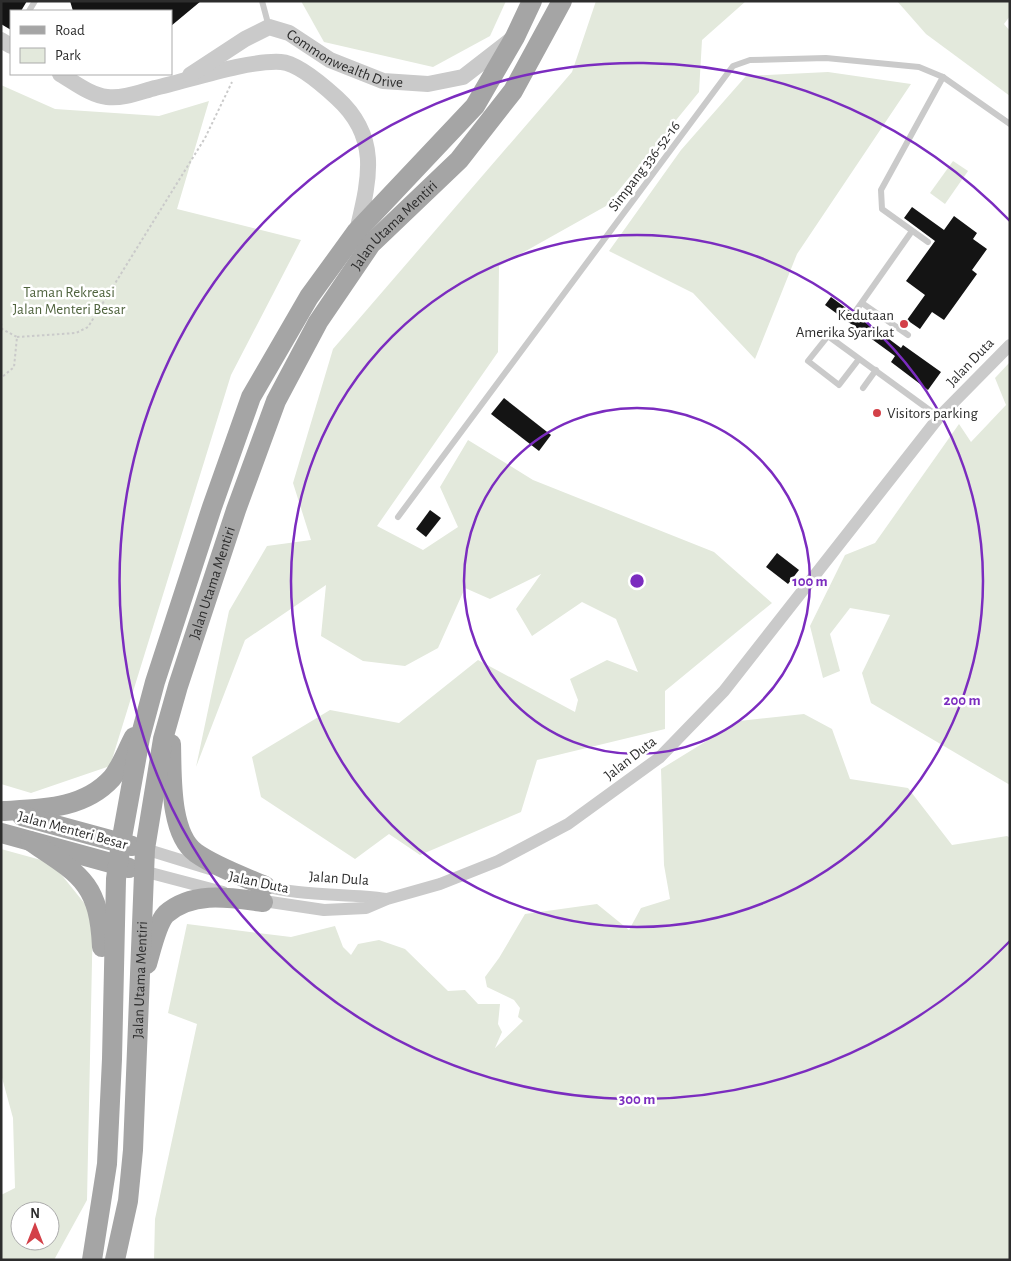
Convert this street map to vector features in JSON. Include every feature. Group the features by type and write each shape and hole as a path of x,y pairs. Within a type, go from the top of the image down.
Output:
{"main road":[{"name":"Jalan Utama Mentiri","path":"92,1260 98,1230 108,1142 117,865 120,843 146,715 206,526 252,397 309,297 358,231 474,106 515,37 532,1"},
{"name":"Jalan Utama Mentiri","path":"115,1260 128,1201 133,1150 145,849 163,739 236,510 276,401 318,322 371,244 459,160 507,98 562,1"},
{"path":"3,811 71,804 95,792 112,778 146,715"},
{"path":"169,717 174,807 180,832 194,852 264,894"},
{"name":"Jalan Menteri Besar","path":"3,811 145,849"},
{"name":"Jalan Menteri Besar","path":"1,833 143,872"},
{"path":"30,841 79,876 92,893 100,919 102,1059 108,1142"},
{"path":"139,990 156,935 165,915 185,902 212,896 264,894"}],"street":[{"name":"Commonwealth Drive","path":"179,82 245,39 270,27 289,33 330,60 383,80 428,84 463,77 515,37"},
{"name":"Commonwealth Drive","path":"62,75 96,95 106,97 118,97 233,69 282,62 314,78 349,109 359,125 369,154 369,180 358,231"},
{"name":"Jalan Duta","path":"387,899 440,884 498,861 568,824 659,758 724,690 939,417 1010,345"},
{"name":"Jalan Dula","path":"145,849 264,894 364,896 387,899"},
{"name":"Jalan Duta","path":"143,872 264,894"},
{"path":"84,1260 98,1230"}],"lane":[{"path":"262,1 270,27"},
{"name":"Simpang 336-52-16","path":"398,517 733,66 750,60 826,58 919,67 943,76 1010,124"},
{"path":"928,242 882,209 881,190 943,76"},
{"path":"855,312 912,231"},
{"path":"862,303 908,336"},
{"path":"859,359 838,385 808,361 828,336 939,417"},
{"path":"863,388 876,370"}],"path":[{"path":"1,323 2,329 17,337 76,333 88,327 205,138 231,87 233,69"},
{"path":"1,378 14,367 17,337"}],"green space":[{"path":"301,1 506,1 490,36 433,67 324,42"},
{"path":"596,1 746,1 702,40 699,92 606,206 499,266 498,352 377,526 423,550 458,527 440,487 468,440 533,480 714,552 772,603 665,691 665,729 537,760 521,812 420,855 389,834 355,859 261,797 252,757 330,710 399,723 478,660 575,712 578,700 570,679 607,660 638,672 616,619 582,602 532,636 516,609 541,574 490,599 465,588 438,648 405,666 363,661 321,636 326,585 245,640 196,767 229,611 267,546 311,540 293,483 333,349 572,72"},
{"path":"897,1 1010,1 1010,16 1004,24 1010,31 1010,96 926,34"},
{"path":"828,72 911,84 797,254 755,359 693,293 609,251 681,150 746,76"},
{"name":"Taman Rekreasi Jalan Menteri Besar","path":"1,85 55,109 159,116 209,101 177,209 301,240 231,375 110,766 31,793 1,784"},
{"path":"953,161 968,171 945,204 930,193"},
{"path":"1010,362 1010,785 871,703 862,673 890,615 850,608 830,634 840,671 823,678 810,626 845,555 875,543 959,424 971,442 1006,405 995,378"},
{"path":"804,714 832,729 850,779 908,788 952,845 1007,836 1010,838 1010,1260 154,1260 155,1219 197,1024 168,1013 187,924 291,937 335,926 343,947 351,955 358,944 379,940 405,949 448,991 465,990 478,1004 500,1004 498,1024 502,1032 495,1048 523,1021 518,1017 520,1008 514,1000 487,987 485,977 499,958 525,914 597,904 629,930 641,908 670,899 664,865 661,769 739,721"},
{"path":"1,849 52,863 93,914 87,1200 60,1249 60,1201 10,1201 10,1251 59,1251 54,1260 1,1260 1,1195 15,1188 13,1118 1,1074"}],"building":[{"path":"1,1 27,1 22,10 10,10 10,29 1,24"},
{"path":"70,1 201,1 172,25 172,10 73,10"},
{"path":"912,207 944,230 954,216 977,233 973,239 987,249 972,270 977,274 944,320 932,312 920,329 907,320 925,295 906,281 935,241 904,218"},
{"path":"831,297 850,311 853,316 858,316 901,348 903,345 941,372 928,390 891,362 895,356 825,305"},
{"path":"504,398 551,435 539,451 491,414"},
{"path":"430,510 441,518 426,537 416,529"},
{"path":"777,553 799,570 788,584 766,567"}],"place":[{"name":"Kedutaan Amerika Syarikat","path":"904,324"},
{"name":"Visitors parking","path":"877,413"}]}
